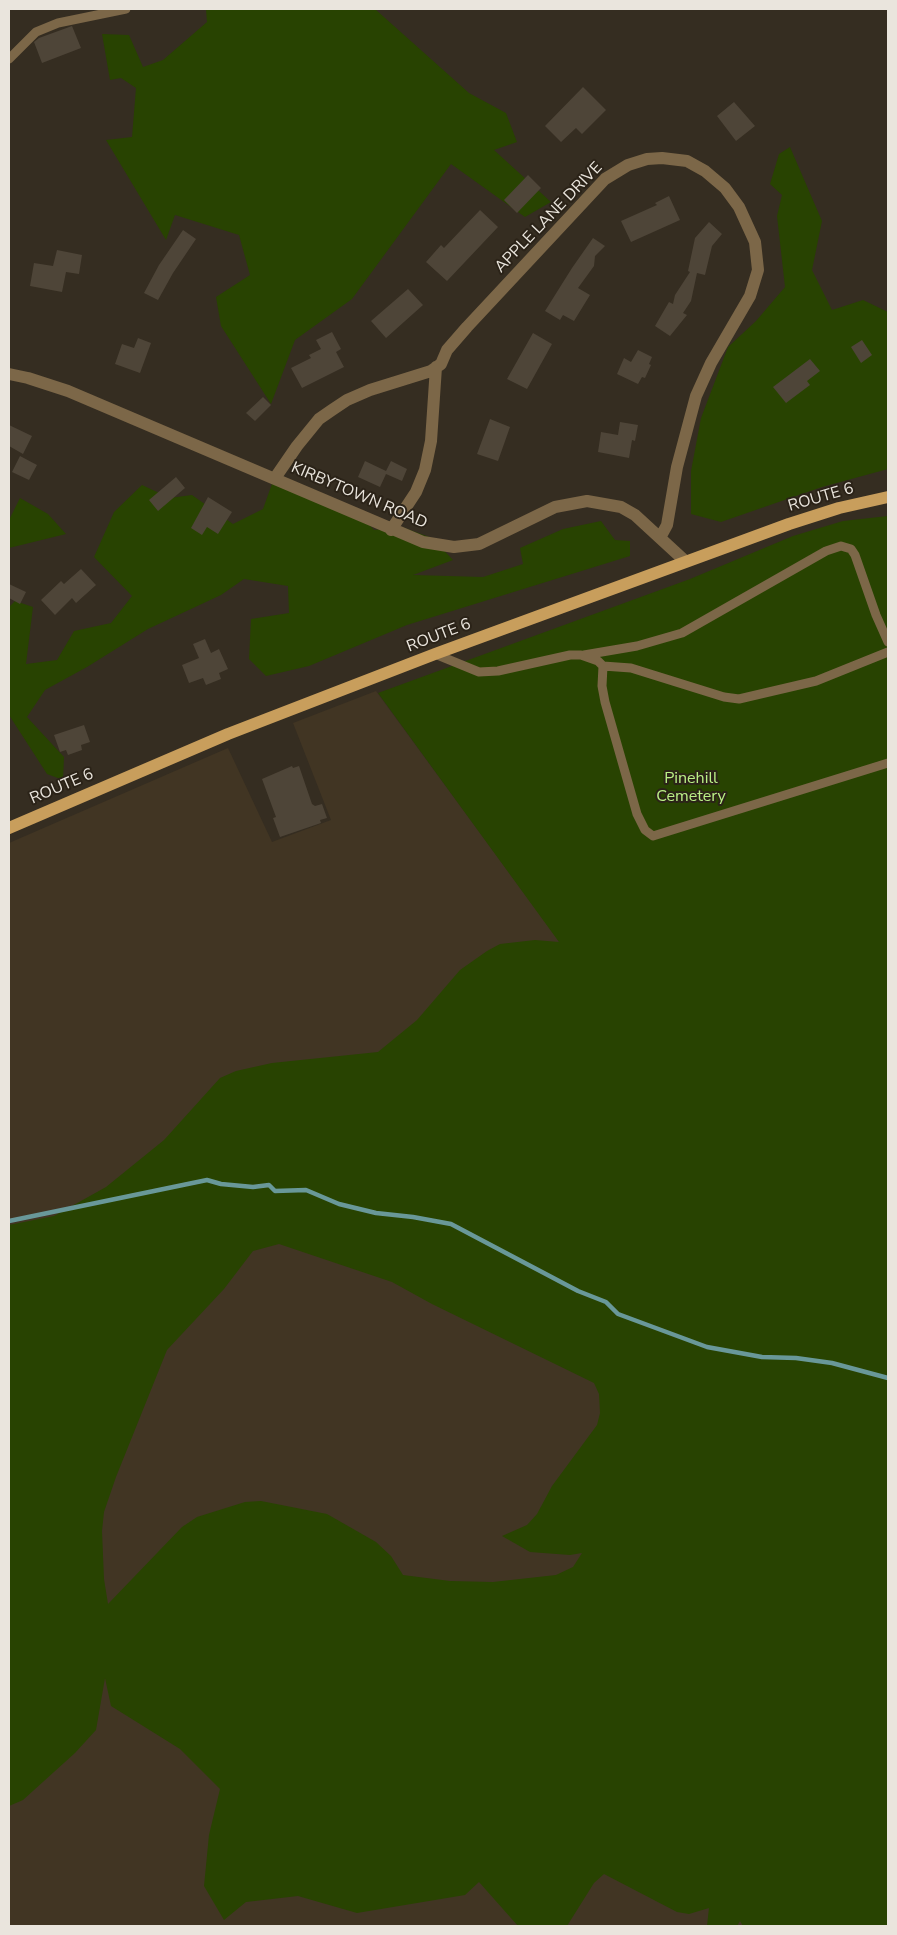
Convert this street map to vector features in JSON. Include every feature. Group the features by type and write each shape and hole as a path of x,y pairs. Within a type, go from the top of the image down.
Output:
{"main road":[{"name":"ROUTE 6","path":"9,828 228,734 435,654 789,524 839,508 888,497"}],"street":[{"name":"APPLE LANE DRIVE","path":"275,478 297,446 319,420 332,410 347,400 370,390 431,371 436,367 467,327 605,179 634,162 662,158 687,161 705,171 725,188 739,207 755,242 758,270 750,296 711,363 696,396 678,468 667,525 661,536"},
{"path":"391,530 416,492 426,470 431,441 436,367"},
{"name":"KIRBYTOWN ROAD","path":"9,374 68,390 275,478 391,530 423,542 462,547 494,538 555,508 587,501 621,507 642,520 661,536 685,561"}],"lane":[{"path":"9,59 36,32 58,23 126,9"},
{"path":"435,654 479,672 498,671 570,655 637,646 682,633 826,551 841,546 851,549 855,555 876,615 888,642"},
{"path":"602,666 631,668 724,697 740,699 816,681 888,652"},
{"path":"581,655 598,661 602,666 602,686 605,702 631,792 645,830 653,836 888,763"}],"shaded area":[{"path":"376,691 557,938 639,1104 814,1926 9,1926 9,843 228,748 272,842 331,820 293,723"}],"green space":[{"path":"206,9 375,9 469,93 506,113 517,142 494,150 551,202 525,217 451,164 352,299 295,340 271,404 221,326 216,297 250,275 239,235 175,215 166,240 106,140 132,137 136,88 121,78 110,80 102,34 129,35 143,67 163,60 207,22"},
{"path":"790,147 822,221 812,270 832,310 863,300 888,312 888,469 822,487 721,522 691,514 691,471 701,418 728,347 756,321 785,287 777,216 782,195 770,184 779,154"},
{"path":"273,481 363,518 374,530 402,527 432,538 453,560 413,575 483,577 523,564 520,548 563,529 601,521 615,540 630,541 630,556 407,625 309,666 266,676 249,659 251,619 289,613 288,586 244,579 221,595 148,629 87,667 45,690 27,717 64,757 63,780 47,774 9,715 9,607 15,601 33,607 26,664 57,660 74,631 111,623 132,596 94,557 114,512 142,485 170,498 192,495 233,524 263,509"},
{"path":"20,498 48,514 66,534 9,548 9,520"},
{"name":"Pinehill Cemetery","path":"888,516 888,1926 743,1926 740,1921 737,1926 707,1926 709,1908 689,1914 677,1912 604,1874 594,1883 567,1926 518,1926 479,1882 465,1895 357,1913 298,1896 246,1902 224,1920 204,1886 209,1835 220,1789 180,1749 111,1706 105,1678 96,1730 75,1753 23,1800 9,1806 9,1225 54,1216 106,1187 164,1140 220,1078 236,1071 272,1063 378,1052 417,1020 460,970 487,951 500,944 535,940 559,942 378,693 690,579 793,536 843,521","holes":["279,1244 392,1282 432,1304 594,1383 599,1394 600,1413 597,1425 552,1486 537,1514 527,1525 502,1536 530,1552 570,1555 582,1553 573,1567 556,1575 493,1582 450,1581 403,1575 391,1556 376,1542 327,1514 261,1501 245,1502 197,1517 182,1527 108,1604 104,1579 102,1531 104,1512 116,1477 167,1350 224,1289 253,1251"]}],"building":[{"path":"72,26 81,48 42,63 34,42 39,38"},
{"path":"583,87 606,110 582,134 576,128 561,142 545,126"},
{"path":"734,102 755,126 736,141 717,116"},
{"path":"528,175 541,188 517,213 504,200"},
{"path":"669,196 680,220 631,242 621,221 657,205 655,203"},
{"path":"480,210 498,227 447,281 426,262 441,245 444,248"},
{"path":"709,222 722,234 712,246 705,275 697,273 691,301 683,313 687,315 670,336 655,326 669,302 673,304 675,295 690,272 688,271 695,238"},
{"path":"183,230 196,239 173,273 158,300 144,293 159,265"},
{"path":"593,238 605,246 595,256 594,266 578,288 590,295 574,321 563,315 560,320 545,311"},
{"path":"57,250 82,255 79,274 66,272 62,292 30,286 34,263 53,266"},
{"path":"408,289 423,305 386,338 371,321"},
{"path":"332,332 341,349 336,352 344,367 302,388 291,368 311,358 309,355 321,349 316,340"},
{"path":"533,333 552,344 527,389 507,379"},
{"path":"138,338 151,343 140,373 115,364 122,344 134,348"},
{"path":"862,340 872,355 861,363 851,347"},
{"path":"638,350 652,357 649,364 651,365 645,378 642,377 638,384 617,374 624,358 631,362"},
{"path":"810,359 820,371 807,381 810,385 786,403 773,387"},
{"path":"263,397 271,405 255,421 246,413"},
{"path":"490,419 510,427 498,461 477,454"},
{"path":"620,422 638,425 635,441 632,440 629,458 598,452 601,432 618,435"},
{"path":"9,425 32,436 23,454 9,446"},
{"path":"20,456 37,465 29,480 12,472"},
{"path":"365,461 386,471 391,461 407,469 402,481 386,474 380,487 358,477"},
{"path":"176,477 185,488 158,511 149,500"},
{"path":"208,497 232,512 218,534 207,527 202,535 191,528"},
{"path":"81,569 96,585 76,603 72,598 55,615 41,600 61,581 64,584"},
{"path":"9,584 26,592 20,604 9,598"},
{"path":"205,639 211,653 219,649 228,669 219,673 221,679 206,685 203,678 189,683 182,665 199,658 193,644"},
{"path":"84,725 90,742 81,745 82,750 68,755 66,750 60,752 54,735"},
{"path":"292,766 293,768 299,766 312,804 315,806 322,804 327,818 320,820 321,823 280,837 273,818 276,817 262,779"}],"waterway":[{"path":"9,1221 207,1180 221,1184 253,1187 269,1185 275,1191 306,1190 339,1204 376,1213 451,1224 578,1291 606,1302 618,1314 707,1347 762,1357 796,1358 832,1363 888,1378"}]}
